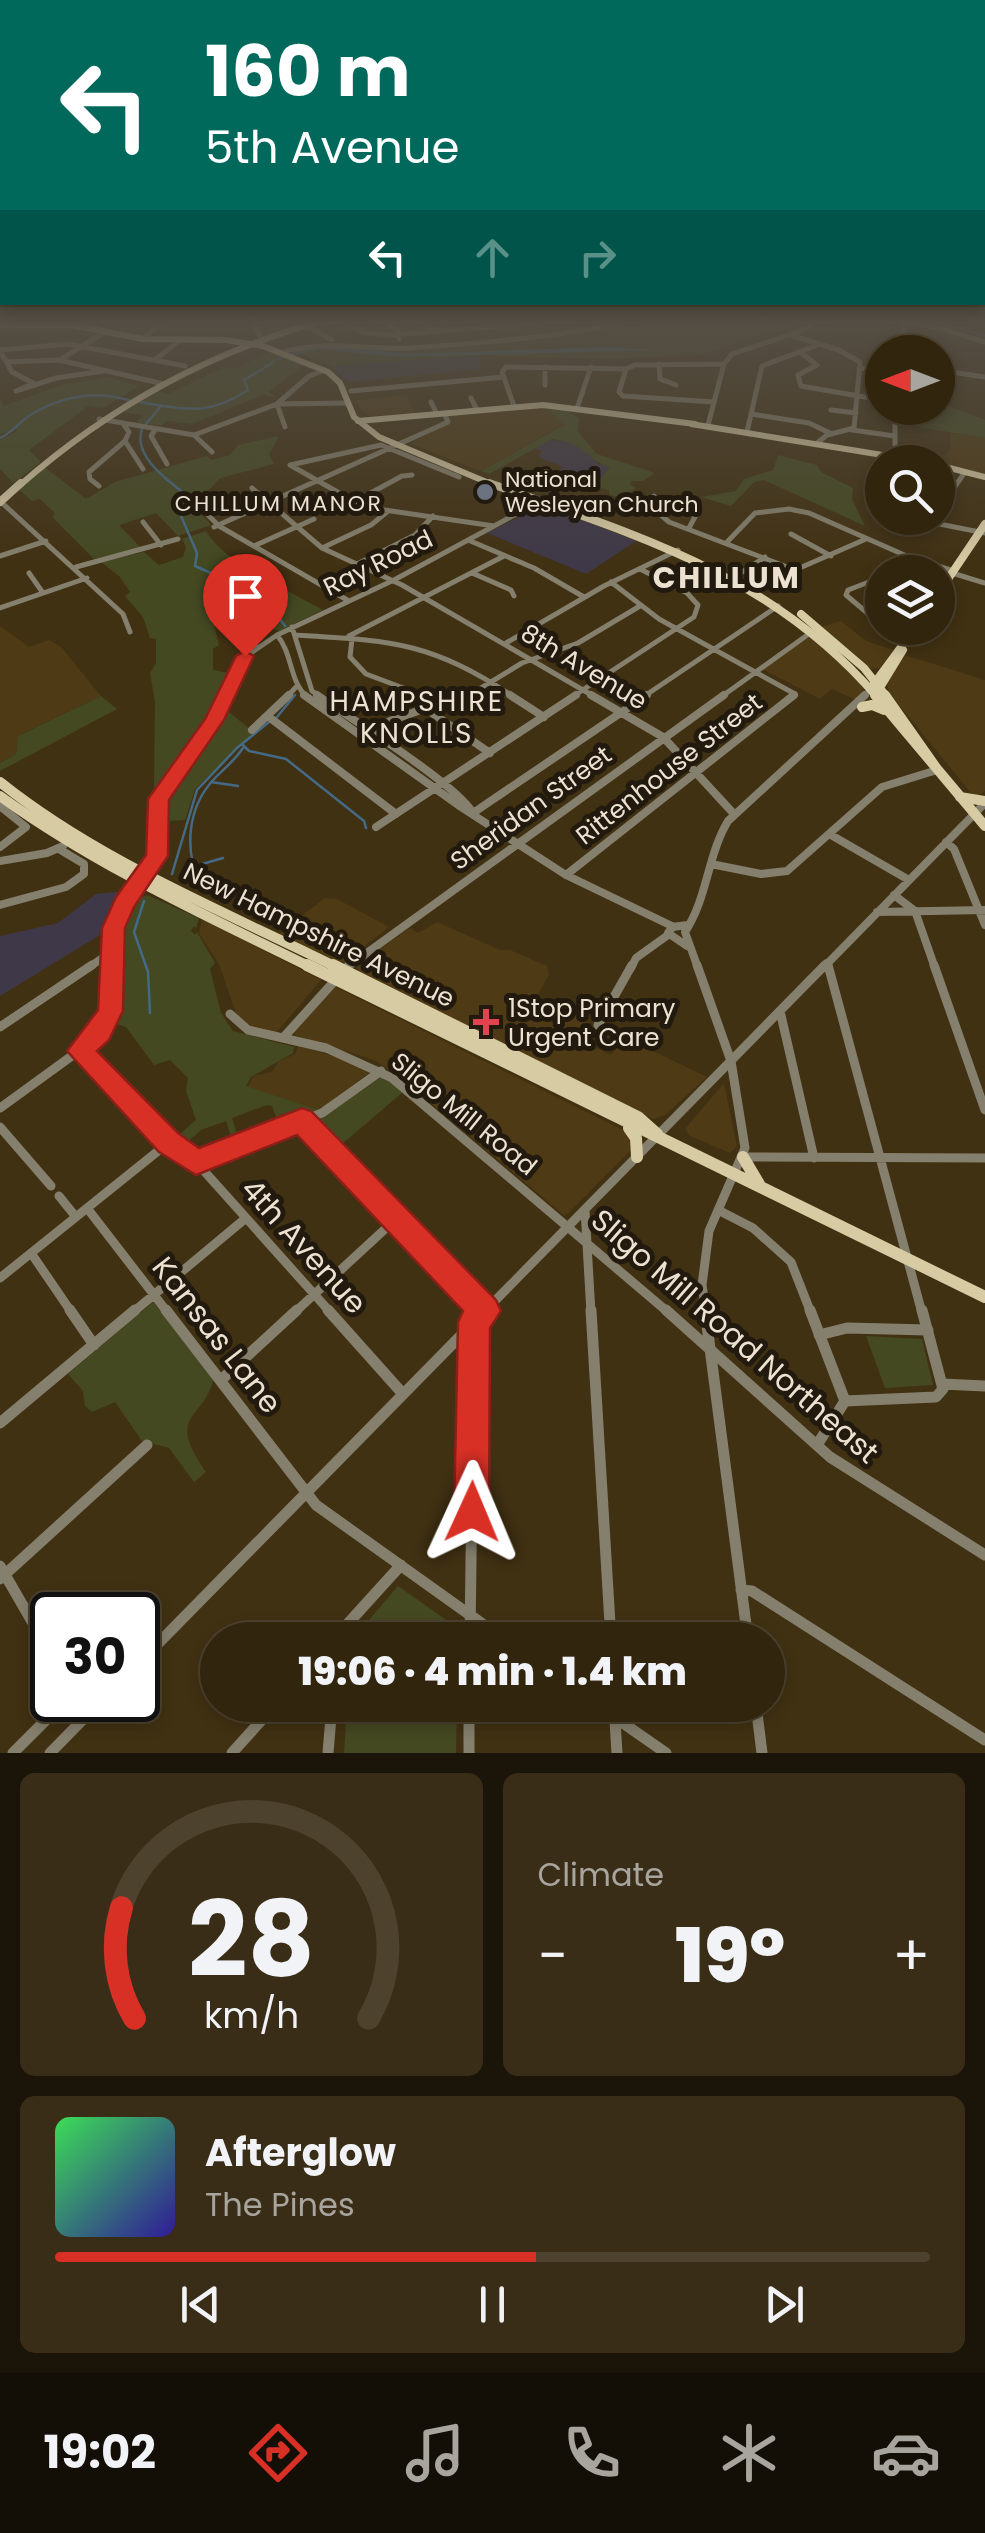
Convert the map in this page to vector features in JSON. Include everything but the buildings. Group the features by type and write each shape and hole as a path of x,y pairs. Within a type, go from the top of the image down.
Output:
{"main road":[{"path":"0,501 125,401"},
{"path":"353,401 365,422 400,447"},
{"path":"346,403 400,447 543,500 733,578 782,601 870,669 884,668"},
{"path":"365,422 514,406 577,408 865,451"},
{"path":"365,422 416,416"},
{"path":"955,469 985,477"},
{"path":"955,569 984,529"},
{"path":"733,578 816,630 875,689 938,764 937,770"},
{"path":"875,689 884,668 903,645"},
{"path":"875,689 904,645"},
{"path":"856,660 888,713 985,826"},
{"path":"862,708 872,704 888,713"},
{"name":"New Hampshire Avenue","path":"0,782 67,842"},
{"path":"959,796 985,802"},
{"name":"New Hampshire Avenue","path":"0,799 67,842 985,1297"},
{"name":"New Hampshire Avenue","path":"338,975 624,1124 642,1127"},
{"path":"624,1124 636,1138 637,1156"},
{"path":"743,1156 760,1185"}],"street":[{"path":"276,404 280,401"},
{"path":"472,401 477,410"},
{"path":"512,401 514,406"},
{"path":"577,408 579,401"},
{"path":"696,401 714,402 708,425"},
{"path":"747,432 754,401"},
{"path":"852,430 857,401"},
{"path":"217,526 400,447 442,423 441,413 431,402"},
{"path":"99,419 194,434 276,404 346,403"},
{"path":"276,404 285,427"},
{"path":"830,410 856,414"},
{"path":"751,414 809,423 832,434"},
{"path":"98,486 90,479 90,470 125,441 129,432 121,424"},
{"path":"895,425 895,445"},
{"path":"156,429 150,436 167,464"},
{"path":"817,443 832,434 852,430 895,436"},
{"path":"194,434 212,452"},
{"path":"125,441 142,470"},
{"path":"459,477 400,447 378,445 291,466 354,502 386,512 483,521 494,526"},
{"path":"955,486 965,472"},
{"path":"354,502 402,476 412,475"},
{"name":"8th Avenue","path":"252,488 322,548 394,580 662,737 734,814"},
{"path":"654,496 654,509"},
{"path":"770,496 776,508"},
{"name":"Ray Road","path":"0,1108 80,1051 100,1032 110,1011 114,928 159,848 156,810 162,792 206,734 239,666 256,646 277,634 294,631 543,500"},
{"path":"0,501 126,617 130,632"},
{"path":"207,502 201,508 217,526 349,601"},
{"path":"728,541 750,516 776,508 809,513 908,555"},
{"path":"636,510 654,509 669,522 800,570 866,539"},
{"path":"689,528 698,511"},
{"path":"322,548 372,525 386,512"},
{"path":"358,564 415,535 433,516"},
{"path":"254,546 314,519"},
{"path":"143,522 161,545"},
{"path":"955,524 984,529"},
{"path":"790,534 830,556"},
{"path":"76,567 178,539"},
{"path":"468,540 584,597"},
{"path":"0,556 46,541"},
{"path":"506,643 611,582 675,552"},
{"path":"349,638 504,556"},
{"path":"733,578 765,557"},
{"path":"640,570 684,591 698,605 713,605"},
{"path":"472,573 511,590 514,596"},
{"path":"955,573 985,583"},
{"path":"28,574 43,593"},
{"path":"0,608 87,578"},
{"path":"611,582 676,628 756,670"},
{"path":"865,584 848,590 846,595 865,611"},
{"path":"376,827 694,617 698,605"},
{"path":"361,732 490,683 531,659 578,643 640,606"},
{"path":"473,813 778,606"},
{"path":"231,627 240,640 256,646"},
{"name":"Sheridan Street","path":"283,1038 338,975 662,737 816,630"},
{"path":"361,732 308,683 294,631 428,650 544,716"},
{"path":"277,634 290,653 296,687 566,875 676,933 731,1061 743,1156 718,1210 702,1266 745,1622"},
{"path":"349,638 356,667 414,692 426,708 490,753"},
{"name":"Rittenhouse Street","path":"566,875 795,692 756,670"},
{"path":"252,730 270,717 296,687 308,683"},
{"path":"844,717 862,708 875,689"},
{"path":"598,1024 636,958 676,933 700,910 718,839 734,814 875,689"},
{"path":"270,717 396,814"},
{"path":"711,864 761,874 782,872 831,835 882,787 937,770"},
{"path":"0,799 26,826 25,831 0,847"},
{"path":"160,1641 985,802"},
{"path":"831,835 909,880"},
{"path":"0,861 67,842 86,870 66,887 0,905"},
{"path":"946,842 954,849 982,910 985,926"},
{"path":"894,895 914,911 985,1110"},
{"path":"878,912 982,910"},
{"path":"0,1028 111,952"},
{"path":"827,963 942,1384 942,1393 936,1397 869,1396 844,1401"},
{"path":"780,1011 814,1158"},
{"name":"Sligo Mill Road","path":"230,1014 246,1030 323,1047 381,1071 556,1216"},
{"name":"4th Avenue","path":"80,1051 168,1142 196,1162 403,1394"},
{"path":"196,1162 333,1107 381,1071"},
{"path":"302,1120 485,1311"},
{"path":"0,1127 51,1186"},
{"path":"0,1278 168,1142"},
{"path":"743,1156 985,1158"},
{"path":"59,1196 76,1217"},
{"name":"Kansas Lane","path":"87,1208 316,1506 480,1622"},
{"path":"584,1210 609,1622"},
{"path":"718,1210 753,1228 791,1262 844,1401 844,1407 816,1446"},
{"name":"Sligo Mill Road Northeast","path":"556,1216 816,1446 850,1472 985,1555"},
{"path":"0,1423 246,1218"},
{"path":"221,1380 397,1218"},
{"path":"31,1253 94,1346"},
{"path":"915,1281 928,1269"},
{"path":"470,1622 474,1322"},
{"path":"818,1335 846,1328 928,1330"},
{"path":"942,1384 985,1386"},
{"path":"30,1619 2,1573 147,1445"},
{"path":"349,1622 401,1565"},
{"path":"741,1590 752,1592 985,1740"},
{"path":"13,1753 44,1722"},
{"path":"50,1753 80,1722"},
{"path":"232,1753 260,1722"},
{"path":"328,1753 331,1722"},
{"path":"469,1753 470,1722"},
{"path":"616,1722 617,1753"},
{"path":"628,1722 666,1753"},
{"path":"758,1722 762,1753"}],"shaded area":[{"path":"356,401 409,401 415,414 367,416"},
{"path":"548,407 564,424 481,471 411,444 446,423 449,414"},
{"path":"950,433 985,438 985,475 955,467 955,445 951,445"},
{"path":"547,440 584,448 598,464 611,467 610,471 598,481 559,471 564,467 538,457 542,451 534,448"},
{"path":"543,505 636,541 586,574 487,533"},
{"path":"841,621 865,640 865,645 893,650 880,668 871,669 820,627"},
{"path":"0,626 29,647 49,640 61,647 101,696 18,736 16,754 0,763"},
{"path":"810,637 863,685 864,691 856,700 832,689 820,699 762,669"},
{"path":"905,655 985,680 985,790 976,799 889,693 887,682"},
{"path":"126,891 108,930 0,996 0,936 58,923 96,894"},
{"path":"325,898 337,899 389,927 344,962 336,963 278,934"},
{"path":"202,919 321,980 276,1033 255,1030 238,1019 219,964 199,933"},
{"path":"437,922 547,966 549,974 537,997 589,1023 579,1040 611,1055 626,1038 707,1077 665,1115 653,1119 359,974 357,965 410,928 418,933"},
{"path":"335,987 631,1134 634,1147 565,1216 396,1074 374,1060 295,1035 294,1029"},
{"path":"298,1046 366,1065 369,1073 319,1110 247,1087 254,1076 272,1072 279,1061 295,1054"},
{"path":"724,1083 737,1146 730,1153 690,1136 685,1129"}],"green space":[{"path":"0,401 4,406 18,401 115,401 103,408 88,406 29,450 41,462 13,483 0,469 0,440 17,431 15,428 0,435"},
{"path":"139,401 248,401 192,424 167,421 161,426 136,422 143,415 122,412"},
{"path":"955,409 985,420 985,438 918,427 955,425"},
{"path":"549,410 565,410 579,418 578,432 597,454 655,473 643,481 631,481 630,485 636,488 621,498 594,487 610,467 573,444 552,439 489,474 481,471 564,425"},
{"path":"279,436 269,454 274,464 220,478 194,506 211,525 178,536 156,513 119,525 141,548 94,559 53,518 54,512 40,499 32,501 17,488 43,466 86,499 115,482 207,456 211,460 230,455 238,445"},
{"path":"778,455 817,465 821,472 853,488 852,499 865,526 764,480 754,482 731,506 701,497 736,491 744,479 773,470"},
{"path":"206,531 276,593 286,590 323,610 279,631 241,615 212,618 219,645 213,649 213,670 229,673 201,727 159,787 154,787 155,702 150,673 156,663 156,639 150,638 143,617 125,596 130,592 120,577 101,562 144,552 159,565 183,557 186,547 182,539"},
{"path":"101,696 117,709 0,771 0,763 16,754 18,736"},
{"path":"226,710 254,732 195,789 185,820 169,821 171,791 178,777"},
{"path":"147,895 199,918 191,931 195,935 197,932 215,963 210,969 221,1013 233,1031 294,1047 293,1053 251,1077 246,1086 319,1110 279,1125 272,1106 267,1105 232,1118 238,1137 232,1140 226,1121 201,1130 183,1146 175,1138 196,1120 186,1091 188,1078 170,1060 154,1065 126,1027 111,1022 117,933 131,904"},
{"path":"383,1076 403,1092 336,1149 312,1125"},
{"path":"153,1302 214,1377 187,1427 188,1438 206,1472 194,1482 169,1448 142,1441 115,1402 92,1412 85,1406 83,1391 68,1374"},
{"path":"866,1336 922,1339 933,1385 885,1388"},
{"path":"398,1586 449,1622 367,1622"},
{"path":"346,1722 457,1722 456,1753 344,1753"}],"waterway":[{"path":"0,438 32,414 63,401"},
{"path":"139,402 195,409 228,401"},
{"path":"146,424 161,406"},
{"path":"142,429 140,438 146,456 181,491 181,516 197,553 195,566 231,582 250,600 271,607 285,626"},
{"path":"277,717 295,695"},
{"path":"172,874 197,790 237,748 269,722"},
{"path":"242,744 249,751 286,759 364,821 366,828"},
{"path":"212,782 243,748"},
{"path":"194,866 191,829 199,802 212,782"},
{"path":"212,782 238,786"},
{"path":"194,866 223,858"},
{"path":"194,866 200,885"},
{"path":"144,901 134,932 148,972 150,1013"}],"place":[{"name":"National Wesleyan Church","path":"485,492"},
{"name":"1Stop Primary Urgent Care","path":"486,1022"}],"district":[{"name":"CHILLUM MANOR","path":"279,503"},
{"name":"CHILLUM","path":"727,577"},
{"name":"HAMPSHIRE KNOLLS","path":"417,717"}],"route":[{"path":"245,656 206,734 158,799 157,856 124,904 112,936 114,987 107,1021 80,1051 168,1142 196,1162 302,1120 485,1311 474,1322 472,1512"}]}
